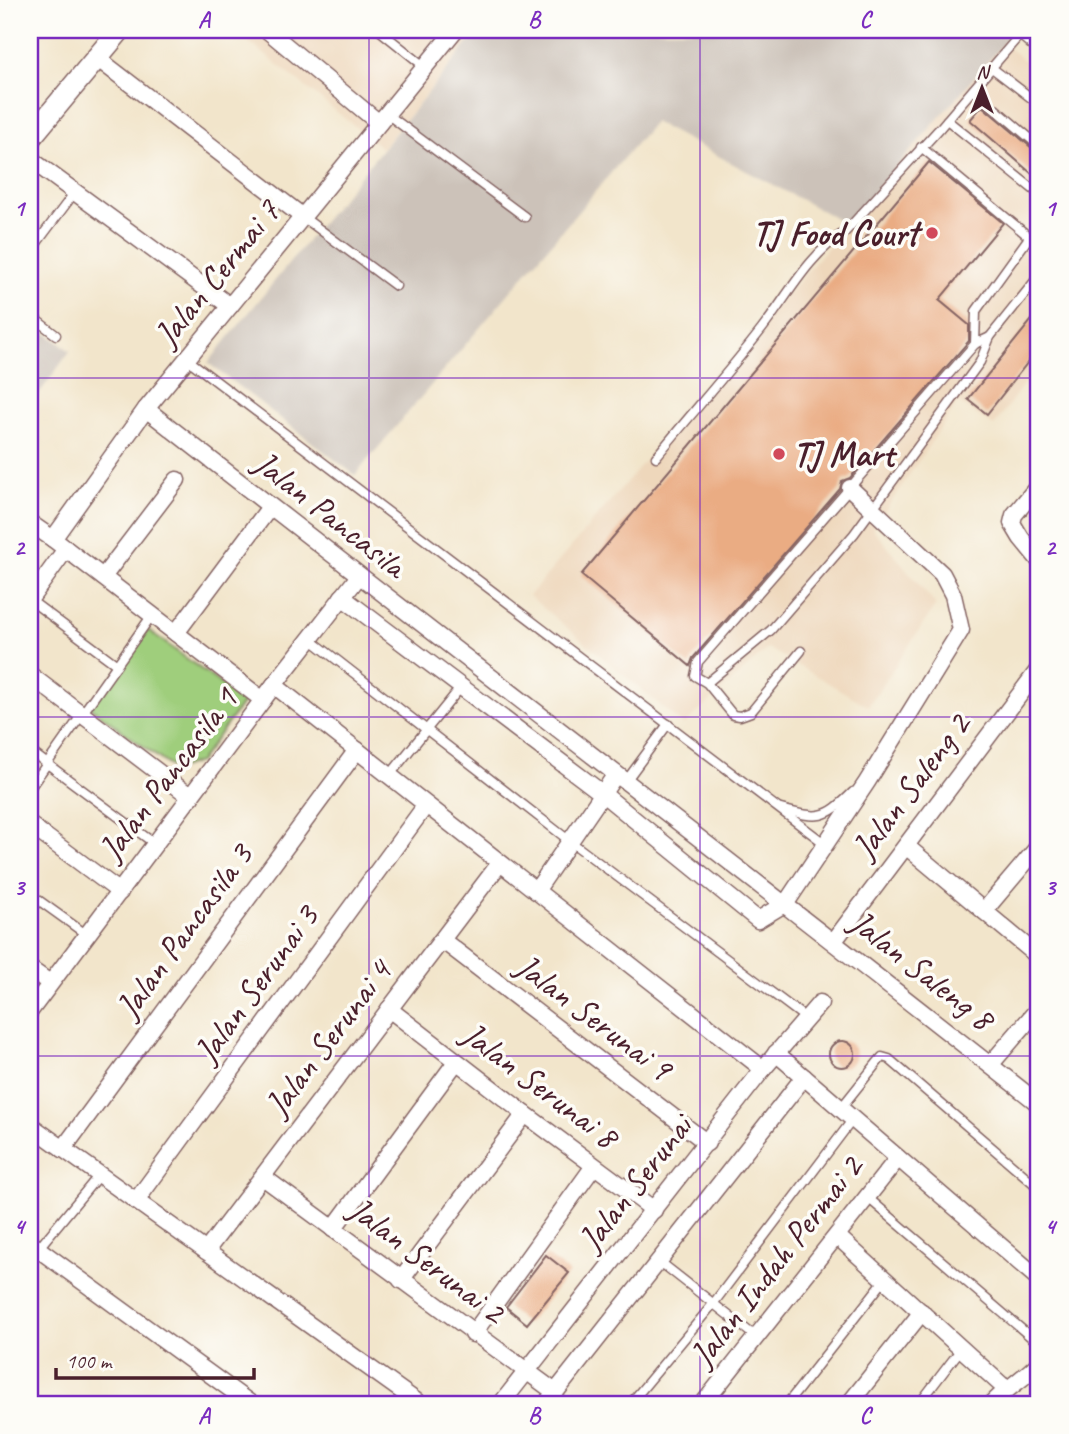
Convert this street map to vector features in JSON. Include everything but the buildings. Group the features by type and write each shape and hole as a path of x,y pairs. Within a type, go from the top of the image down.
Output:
{"street":[{"path":"30,138 120,30"},
{"path":"267,30 383,118"},
{"name":"Jalan Cermai 7","path":"30,599 60,544 146,410 455,30"},
{"path":"97,58 303,217"},
{"path":"30,159 230,306"},
{"name":"Jalan Pancasila","path":"146,410 621,778"},
{"path":"103,577 177,480"},
{"path":"1039,485 1014,516 1013,523 1039,560"},
{"path":"342,597 603,794 758,920 792,908 824,843 867,782 961,630 953,595 942,574 850,488"},
{"path":"176,633 270,507"},
{"path":"30,523 263,700"},
{"name":"Jalan Pancasila 1","path":"30,1011 359,576"},
{"path":"461,687 476,667"},
{"path":"30,675 191,797"},
{"name":"Jalan Saleng 2","path":"834,941 1037,676"},
{"path":"274,685 763,1069"},
{"name":"Jalan Pancasila 3","path":"63,1149 357,750"},
{"path":"536,891 603,794 621,778"},
{"name":"Jalan Saleng 8","path":"621,778 792,908 1039,1104"},
{"name":"Jalan Serunai 3","path":"136,1201 426,805"},
{"path":"30,825 120,892"},
{"path":"906,846 1039,957"},
{"path":"984,911 1039,846"},
{"name":"Jalan Serunai 4","path":"206,1251 500,863"},
{"name":"Jalan Serunai 9","path":"442,940 707,1143"},
{"path":"30,968 50,984"},
{"name":"Jalan Serunai","path":"501,1404 763,1069 820,1003"},
{"path":"990,1065 1039,1008"},
{"name":"Jalan Serunai 8","path":"389,1009 654,1210"},
{"path":"776,1053 1039,1279"},
{"path":"333,1229 456,1062"},
{"path":"551,1398 804,1077"},
{"path":"401,1280 525,1114"},
{"path":"30,1125 420,1404"},
{"name":"Jalan Indah Permai 2","path":"703,1404 898,1157"},
{"path":"473,1334 594,1166"},
{"name":"Jalan Serunai 2","path":"262,1177 526,1372 551,1398"},
{"path":"837,1236 1006,1389"},
{"path":"32,1250 251,1404"},
{"path":"849,1404 922,1312"},
{"path":"992,1404 1006,1389 1018,1383 1039,1363"}],"lane":[{"path":"379,30 425,67"},
{"path":"656,457 756,337 830,242 845,232 1022,33 1039,52"},
{"path":"992,68 1039,104"},
{"path":"973,90 1039,146"},
{"path":"383,118 525,217"},
{"path":"947,120 1039,194"},
{"path":"921,148 1039,245"},
{"path":"30,252 75,192"},
{"path":"303,217 396,286"},
{"path":"975,344 976,311 1030,236"},
{"path":"707,684 771,630 854,534 980,362 990,337 1039,276"},
{"path":"1039,295 1039,305"},
{"path":"30,315 56,335"},
{"path":"802,651 751,712 740,716 733,715 707,684 695,677 698,662 975,344 990,337"},
{"path":"187,359 824,843"},
{"path":"30,599 117,665"},
{"path":"30,788 152,615"},
{"path":"310,639 571,842 807,1018"},
{"path":"389,776 461,687"},
{"path":"621,778 668,724"},
{"path":"30,751 155,845"},
{"path":"775,807 816,816 833,811 867,782"},
{"path":"30,894 87,934"},
{"path":"630,1404 713,1304 847,1114 882,1057 889,1059 1039,1188"},
{"path":"32,1250 99,1175"},
{"path":"867,1197 1039,1344"},
{"path":"659,1261 756,1337"},
{"path":"787,1404 886,1278"},
{"path":"919,1404 961,1349"}],"shaded area":[{"path":"234,30 479,30 382,148"},
{"path":"479,30 1015,30 847,224 654,122 355,475 208,363"},
{"path":"1003,43 1039,73 1039,362 994,426 958,402 873,529 936,605 868,706 768,648 684,725 529,596"},
{"path":"30,321 70,351 30,406"}],"green space":[{"path":"148,630 244,701 199,762 175,770 90,707"}],"place":[{"name":"TJ Food Court","path":"932,233"},
{"name":"TJ Mart","path":"779,454"}]}
